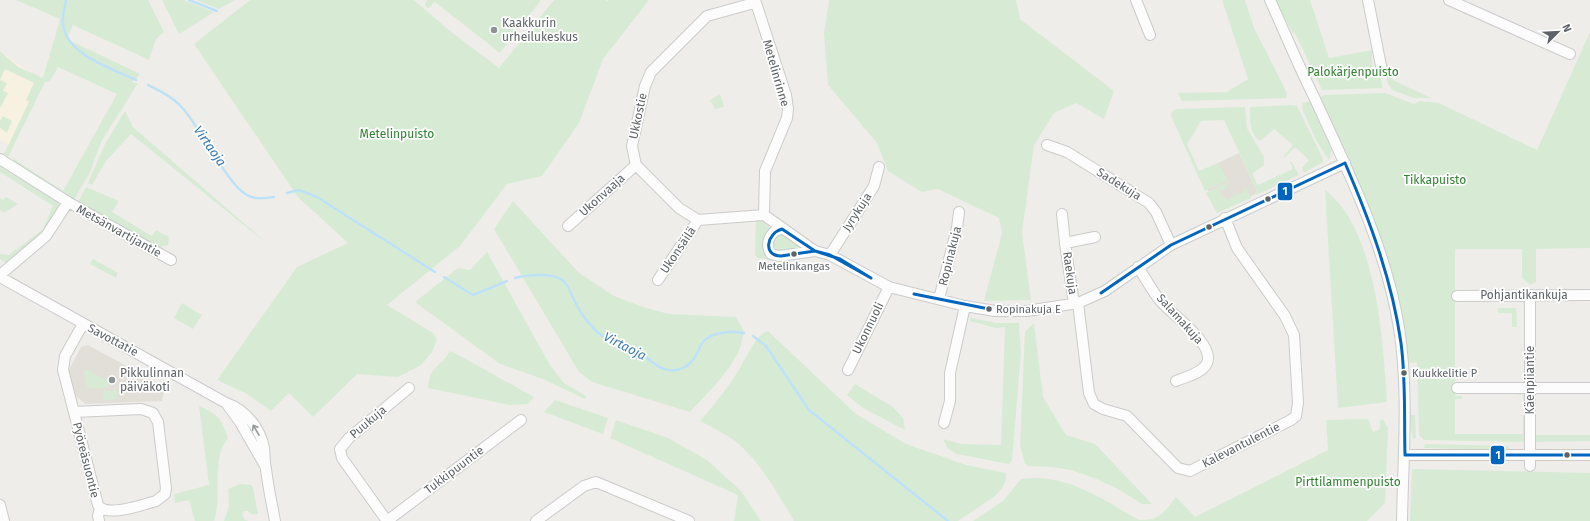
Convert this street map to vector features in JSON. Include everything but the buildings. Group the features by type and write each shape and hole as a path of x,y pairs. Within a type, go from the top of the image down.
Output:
{"street":[{"path":"1136,0 1150,35"},
{"path":"1270,0 1345,163 1378,243 1399,328 1404,391 1405,455 1402,521"},
{"path":"1368,0 1382,71"},
{"path":"1449,0 1570,54"},
{"name":"Ukkostie","path":"636,165 632,146 645,86 651,72 707,16 754,2"},
{"name":"Metelinrinne","path":"754,2 788,104 787,118 765,171 764,215"},
{"name":"Sadekuja","path":"1047,145 1067,152 1148,203 1156,212 1171,245"},
{"name":"Metsänvartijantie","path":"0,158 68,202 171,260"},
{"path":"636,165 679,208 698,220 764,215 815,251 830,255 889,287 965,306 1005,312 1076,303 1105,291 1171,245 1225,218 1345,163"},
{"name":"Ukonvaaja","path":"568,226 636,165"},
{"name":"Jyrykuja","path":"830,255 874,186 879,167"},
{"name":"Metsänvartijantie","path":"0,276 46,236 68,202"},
{"name":"Ropinakuja","path":"938,300 957,228 959,212"},
{"name":"Raekuja","path":"1062,214 1065,243 1076,303"},
{"name":"Kalevantulentie","path":"1076,303 1089,393 1094,404 1126,416 1178,468 1190,471 1291,420 1296,416 1298,402 1294,335 1285,316 1237,248 1225,218"},
{"name":"Ukonsäilä","path":"658,280 698,220"},
{"path":"782,229 774,232 768,242 769,251 773,256 815,251"},
{"name":"Raekuja","path":"1065,243 1095,237"},
{"name":"Salamakuja","path":"1138,267 1161,302 1202,342 1208,354 1207,362 1203,368 1176,381"},
{"name":"Savottatie","path":"0,276 83,324 237,408 247,416 257,430 264,448 265,467 275,521"},
{"name":"Ukonnuoli","path":"848,370 889,287"},
{"name":"Käenpiiantie","path":"1530,295 1530,466"},
{"name":"Pohjantikankuja","path":"1457,296 1590,295"},
{"path":"944,422 950,401 950,373 965,306"},
{"name":"Pyöreäsuontie","path":"83,324 63,362 64,374 96,500 100,508 98,516 99,521"},
{"name":"Puukuja","path":"387,521 342,458 340,449 348,438 409,388"},
{"path":"1457,388 1590,388"},
{"name":"Pyöreäsuontie","path":"74,412 146,409 153,413 158,422 166,488 165,494 156,501 112,512 100,508"},
{"name":"Tukkipuuntie","path":"387,521 521,420"},
{"path":"1405,455 1590,455"},
{"path":"536,521 584,486 596,482 689,521"},
{"path":"0,505 4,521"}],"shaded area":[{"path":"0,50 42,82 11,147 0,140"},
{"path":"1239,153 1258,193 1218,211 1199,172"},
{"name":"Pikkulinnan päiväkoti","path":"88,345 165,387 162,401 85,404 76,396 69,370 81,347"}],"green space":[{"path":"16,0 148,0 164,32 156,39 149,60 73,25 67,39 140,74 132,83 138,83 101,142 90,172 74,200 14,164 14,159 63,191 117,94 58,67 50,81 45,82 8,159 3,156 29,102 26,100 34,83 5,69 0,80 0,51 18,67 43,78 60,19"},
{"path":"162,0 183,0 214,12 179,34"},
{"path":"196,0 235,0 219,9"},
{"name":"Metelinpuisto","path":"250,0 414,0 451,32 499,68 554,0 606,0 607,2 608,0 649,0 603,59 579,123 542,176 507,184 460,246 387,305 433,333 437,339 432,352 421,365 398,377 357,374 313,417 289,393 271,411 247,394 217,380 297,267 348,243 298,197 194,44"},
{"name":"Kaakkurin urheilukeskus","path":"427,0 541,0 500,53 435,2 428,8 425,5"},
{"path":"829,0 1016,0 1020,19 1114,91 1104,119 1076,103 1054,113 1034,145 1022,232 1031,300 984,301 1002,233 999,218 938,189 922,192 888,171 877,143 828,85 824,33"},
{"path":"1222,0 1245,0 1254,28 1287,93 1286,98 1182,101 1178,93 1227,92 1248,79"},
{"name":"Palokärjenpuisto","path":"1274,0 1310,0 1329,58 1373,50 1372,64 1381,78 1382,88 1322,90 1295,33 1293,33"},
{"name":"Tikkapuisto","path":"1590,32 1590,248 1536,249 1536,282 1530,285 1522,278 1522,249 1455,249 1455,396 1462,396 1462,399 1455,399 1455,434 1523,434 1523,395 1514,394 1521,392 1525,396 1525,442 1424,440 1419,435 1417,362 1410,363 1405,349 1381,242 1365,198 1320,97 1325,95 1385,93 1414,104 1419,101 1439,103 1537,150"},
{"path":"1384,65 1388,65 1391,79 1431,98 1414,98 1392,90 1388,84"},
{"path":"0,80 7,83 3,91 8,93 0,108"},
{"path":"720,94 724,107 715,109 710,100"},
{"path":"1310,101 1332,147 1329,160 1316,140 1302,108 1303,103"},
{"path":"1297,106 1323,159 1323,162 1304,173 1302,168 1309,160 1295,147 1284,158 1283,157 1293,145 1274,129 1260,141 1256,138 1251,126 1251,107"},
{"path":"1245,107 1247,128 1264,157 1264,165 1252,174 1258,185 1293,169 1290,162 1291,161 1299,175 1256,195 1255,192 1257,191 1224,120 1201,121 1187,144 1199,171 1218,163 1228,180 1205,191 1171,116 1172,111 1176,109"},
{"path":"125,111 133,127 270,246 131,134 106,161 92,185 88,183 105,144"},
{"path":"3,116 12,121 7,133 0,128 0,121"},
{"path":"0,163 58,201 59,207 43,234 20,253 17,249 43,229 53,206 0,172"},
{"path":"1230,181 1227,184 1228,187 1222,190 1219,188 1223,198 1225,197 1226,200 1244,192 1243,189 1246,188 1251,198 1217,213 1206,193"},
{"path":"86,187 119,201 112,212 152,236 156,230 169,237 168,245 157,248 78,202"},
{"path":"1325,190 1342,208 1356,231 1366,258 1374,288 1379,318 1387,402 1338,408"},
{"path":"6,197 18,204 4,213 0,210 0,198 3,200"},
{"path":"513,201 578,272 614,296 643,307 669,314 736,317 743,330 742,341 738,352 724,374 690,412 592,382 579,372 494,229"},
{"path":"756,219 764,221 769,227 771,260 758,258 755,255"},
{"path":"780,235 784,235 802,248 777,251 772,244 773,240"},
{"path":"16,249 19,253 7,263 0,259 0,254 9,255"},
{"path":"487,252 550,365 564,383 586,396 585,399 543,379 500,364 415,302 458,268 470,270"},
{"path":"93,259 118,273 116,278 90,264"},
{"path":"182,303 202,315 193,329 174,318"},
{"path":"1498,308 1516,308 1517,327 1512,327 1512,313 1498,313"},
{"path":"970,318 997,323 1019,323 1021,353 1012,460 1009,464 957,454 948,449 943,439 961,444 1001,445 1005,327 996,328 970,321"},
{"path":"1034,323 1043,397 1066,435 1095,444 1152,504 1142,504 1120,490 1094,478 1071,470 1029,466 1025,464 1020,445 1025,332"},
{"path":"768,331 856,414 906,444 966,465 1006,473 1006,479 1003,487 995,496 958,521 794,521 768,478 753,458 731,438 700,421 731,383 758,338"},
{"path":"450,351 534,397 528,404 510,405 428,388 433,370 443,361"},
{"path":"86,369 110,382 109,386 102,389 87,387 84,373"},
{"path":"855,384 893,407 903,418 905,430 863,408 847,395"},
{"path":"117,390 117,399 104,400 103,391"},
{"path":"1535,392 1536,435 1590,435 1590,441 1534,442"},
{"path":"555,400 608,418 603,434 544,412"},
{"path":"199,406 215,414 221,421 228,438 219,457 217,500 214,521 195,521 189,500 175,503 174,494 209,485"},
{"path":"1410,415 1415,415 1416,438 1413,439 1411,429"},
{"name":"Pirttilammenpuisto","path":"1368,419 1373,432 1380,429 1380,420 1383,420 1388,428 1385,503 1367,521 973,521 1003,501 1021,479 1038,478 1054,480 1083,489 1139,520 1157,517 1176,497 1195,517 1328,450 1326,420"},
{"path":"616,420 668,438 707,460 741,491 761,521 734,521 738,495 610,438"},
{"path":"1425,444 1508,446 1509,450 1424,448"},
{"path":"1412,469 1590,473 1590,521 1410,521"},
{"path":"240,484 251,485 253,487 258,514 251,514 248,511 244,511 242,515 245,520 249,521 224,521 229,506 228,489"}],"waterway":[{"name":"Virtaoja","path":"66,0 63,24 66,35 72,44 92,60 136,80"},
{"path":"189,0 217,11"},
{"name":"Virtaoja","path":"148,85 168,96 181,106 223,169 240,190 253,198 274,197"},
{"name":"Virtaoja","path":"287,193 299,190 317,197 435,272"},
{"name":"Virtaoja","path":"515,278 528,275 542,275 557,277 562,280 566,283 582,313 591,325 604,337 633,348 656,365 668,370 681,369 689,364 696,355 702,343 710,336 724,332 744,333"},
{"name":"Virtaoja","path":"444,277 473,295 507,281"},
{"name":"Virtaoja","path":"753,336 766,346 809,410 948,521"}],"transit line":[{"name":"1","path":"1171,245 1345,163"},
{"name":"1","path":"1345,163 1379,251 1392,296 1397,320 1404,371 1405,455"},
{"name":"1","path":"782,229 815,251 781,256 775,255 769,249 770,239 777,231 782,229"},
{"name":"1","path":"1101,293 1171,245"},
{"name":"1","path":"1101,293 1171,245"},
{"name":"1","path":"815,251 840,259 871,278"},
{"name":"1","path":"815,251 830,255 871,278"},
{"name":"1","path":"914,294 989,309"},
{"name":"1","path":"914,294 989,309"},
{"name":"1","path":"1405,455 1590,455"}],"place":[{"name":"Kaakkurin urheilukeskus","path":"494,30"},
{"name":"Metelinkangas","path":"794,254"},
{"name":"Ropinakuja E","path":"989,309"},
{"name":"Kuukkelitie P","path":"1404,373"},
{"name":"Pikkulinnan päiväkoti","path":"112,380"}]}
